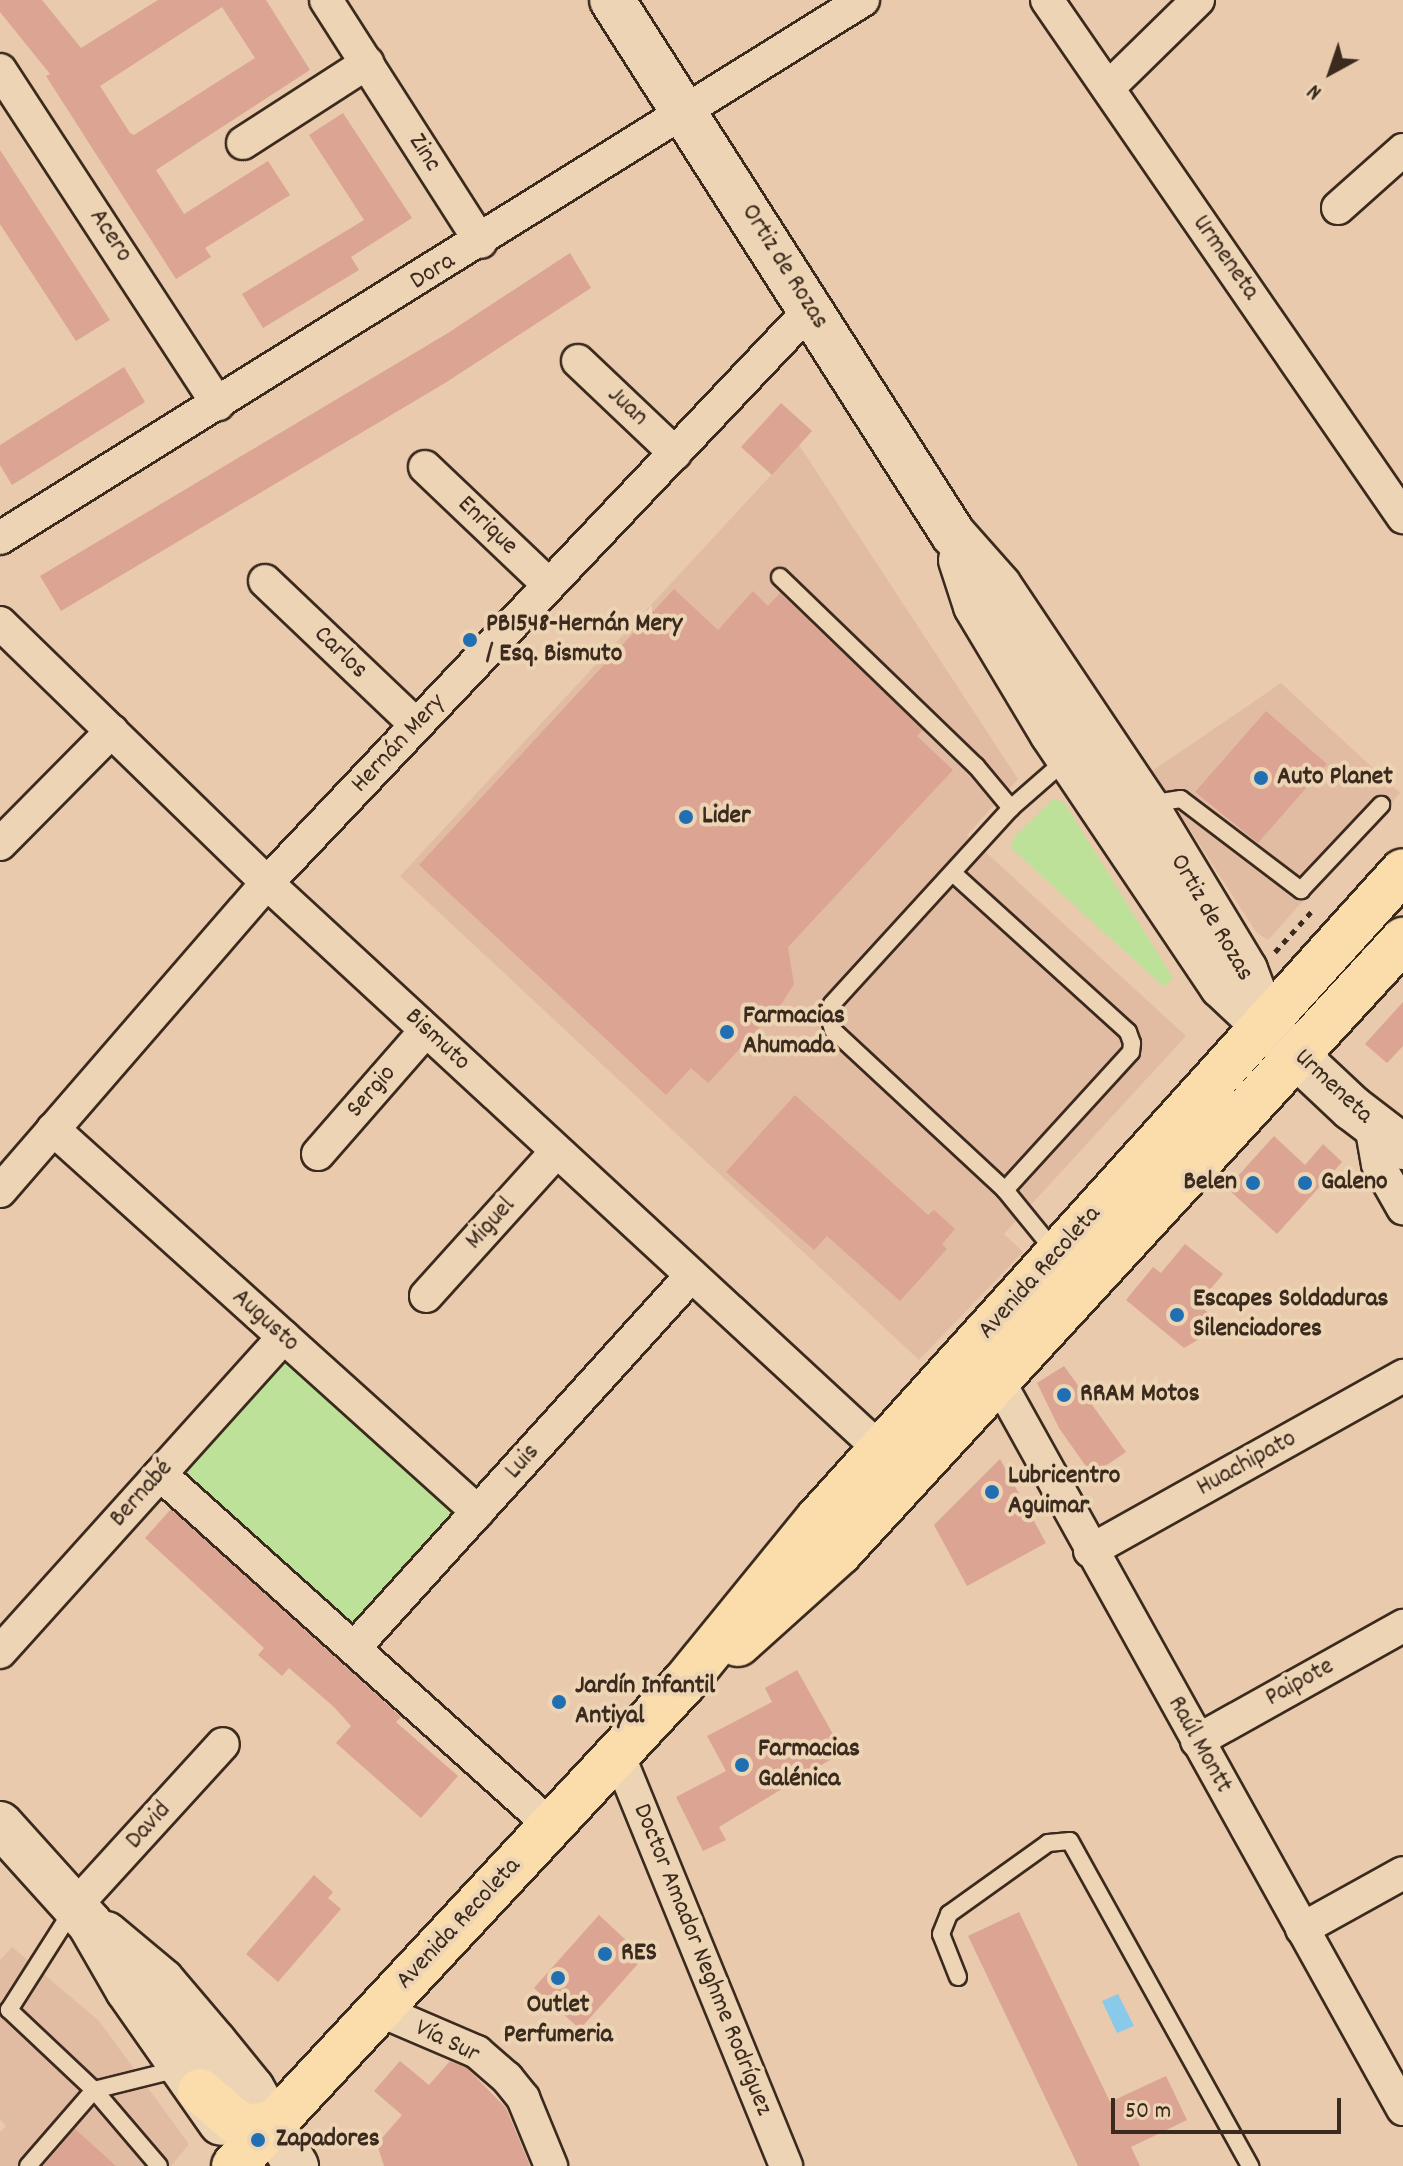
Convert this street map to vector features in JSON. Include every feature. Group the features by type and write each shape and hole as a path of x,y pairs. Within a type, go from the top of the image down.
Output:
{"main road":[{"name":"Avenida Recoleta","path":"251,2164 274,2122 684,1683 881,1450 1403,871"},
{"name":"Avenida Recoleta","path":"684,1683 748,1637 811,1582 1403,940"},
{"path":"192,2080 235,2121 249,2127 274,2122"}],"street":[{"name":"Zinc","path":"326,0 481,242"},
{"name":"Ortiz de Rozas","path":"612,0 953,534 976,606 1087,753 1222,986 1265,1023"},
{"name":"Dora","path":"0,538 687,114 863,0"},
{"name":"Urmeneta","path":"1047,0 1403,517"},
{"path":"1108,88 1198,0"},
{"path":"243,143 367,63"},
{"name":"Acero","path":"0,70 218,404"},
{"path":"1338,208 1403,150"},
{"name":"Hernán Mery","path":"0,1191 267,883 811,309"},
{"name":"Juan","path":"578,361 675,453"},
{"name":"Enrique","path":"425,467 549,585"},
{"name":"Carlos","path":"265,581 416,725"},
{"name":"Bismuto","path":"0,623 267,883 881,1450"},
{"path":"0,844 112,731"},
{"name":"Ortiz de Rozas","path":"1087,753 1146,806 1245,970 1265,1023"},
{"name":"Urmeneta","path":"1265,1023 1387,1136"},
{"name":"Sergio","path":"318,1154 426,1030"},
{"name":"Augusto","path":"53,1129 478,1512"},
{"path":"1387,1136 1378,1164 1403,1208"},
{"name":"Miguel","path":"426,1296 557,1151"},
{"name":"Luis","path":"354,1648 691,1276"},
{"name":"Bernabé","path":"0,1652 284,1337"},
{"name":"Huachipato","path":"1090,1551 1403,1376"},
{"name":"Raúl Montt","path":"998,1380 1090,1551 1403,2109"},
{"path":"160,1474 551,1826"},
{"name":"Paipote","path":"1197,1741 1403,1626"},
{"name":"David","path":"83,1915 223,1744"},
{"name":"Doctor Amador Neghme Rodríguez","path":"618,1754 786,2166"},
{"path":"0,1824 83,1915 162,1981 274,2122 296,2166"},
{"path":"1302,1929 1403,1873"},
{"path":"83,1915 128,1990 251,2164"},
{"name":"Vía Sur","path":"379,2010 477,2052 507,2078 523,2098 551,2166"}],"lane":[{"path":"780,577 976,766 1011,808"},
{"path":"1057,1254 1005,1190 833,1030 829,1017 832,1004 954,874 1011,808 1087,753"},
{"path":"1146,806 1170,797 1181,799 1301,890 1313,883 1381,805"},
{"path":"954,874 1128,1032 1132,1043 1131,1052 1005,1190"},
{"path":"958,1977 941,1934 949,1914 1048,1843 1070,1841 1250,2166"},
{"path":"83,1915 9,2010 94,2090 159,2166"},
{"path":"28,2166 94,2090 192,2080"}],"shaded area":[{"path":"799,445 1018,779 967,835 1186,1036 1004,1234 1023,1252 919,1360 400,876"},
{"path":"1281,683 1400,793 1268,940 1256,932 1152,771"},
{"path":"12,1947 99,2021 189,2144 171,2166 0,2166 0,2132 6,2126 0,2119 0,1960"}],"green space":[{"path":"1053,799 1064,802 1173,978 1164,987 1011,848 1014,837"},
{"path":"282,1360 462,1519 359,1636 179,1477"}],"water":[{"path":"1118,1994 1134,2026 1117,2033 1102,2001"}],"building":[{"path":"0,0 42,0 81,48 158,0 266,0 310,70 156,170 184,214 268,161 290,195 205,248 211,257 176,279 46,76 50,74 0,12","holes":["222,7 255,58 134,135 100,86"]},
{"path":"343,113 412,218 351,257 359,270 263,328 242,294 364,220 309,135"},
{"path":"0,150 110,320 76,341 0,224"},
{"path":"570,253 591,288 445,383 61,611 40,576 448,333"},
{"path":"124,367 145,402 12,485 0,465 0,445"},
{"path":"781,403 812,431 772,475 741,447"},
{"name":"Lider","path":"674,589 718,630 753,591 768,606 780,593 923,730 917,736 953,770 788,947 794,984 782,1003 708,1083 691,1068 666,1095 419,865"},
{"name":"Auto Planet","path":"1266,711 1327,764 1258,843 1195,792"},
{"path":"1403,1002 1403,1046 1387,1063 1365,1044"},
{"path":"795,1095 928,1215 934,1210 955,1229 942,1244 947,1249 900,1301 827,1236 814,1250 726,1172"},
{"path":"1274,1136 1305,1165 1323,1144 1342,1162 1277,1234 1227,1188"},
{"name":"Escapes Soldaduras Silenciadores","path":"1185,1244 1223,1274 1198,1304 1223,1325 1184,1348 1126,1300 1153,1267 1161,1273"},
{"path":"1064,1366 1126,1452 1092,1475 1059,1428 1037,1383"},
{"name":"Lubricentro Aguimar","path":"1000,1459 1046,1543 967,1586 934,1525"},
{"path":"171,1509 401,1717 396,1722 458,1776 421,1818 336,1743 351,1726 334,1707 289,1668 282,1676 258,1655 264,1648 145,1538"},
{"path":"797,1670 843,1752 719,1827 726,1840 703,1851 676,1797 726,1771 707,1736 772,1702 765,1688"},
{"path":"314,1875 333,1892 328,1898 341,1909 278,1982 246,1954"},
{"path":"1019,1912 1110,2102 1166,2076 1187,2120 1131,2147 1140,2166 1078,2166 968,1936"},
{"path":"599,1915 644,1957 580,2029 534,1988"},
{"path":"400,2061 429,2085 450,2061 467,2068 506,2108 530,2166 384,2166 377,2144 402,2115 374,2091"},
{"path":"75,2129 116,2166 43,2166"}],"place":[{"name":"PB1548-Hernán Mery / Esq. Bismuto","path":"470,640"},
{"name":"Auto Planet","path":"1261,778"},
{"name":"Lider","path":"686,817"},
{"name":"Farmacias Ahumada","path":"727,1032"},
{"name":"Belen","path":"1253,1183"},
{"name":"Galeno","path":"1305,1183"},
{"name":"Escapes Soldaduras Silenciadores","path":"1177,1315"},
{"name":"RRAM Motos","path":"1064,1395"},
{"name":"Lubricentro Aguimar","path":"992,1492"},
{"name":"Jardín Infantil Antiyal","path":"559,1702"},
{"name":"Farmacias Galénica","path":"742,1765"},
{"name":"RES","path":"605,1954"},
{"name":"Outlet Perfumeria","path":"558,1978"},
{"name":"Zapadores","path":"258,2140"}]}
